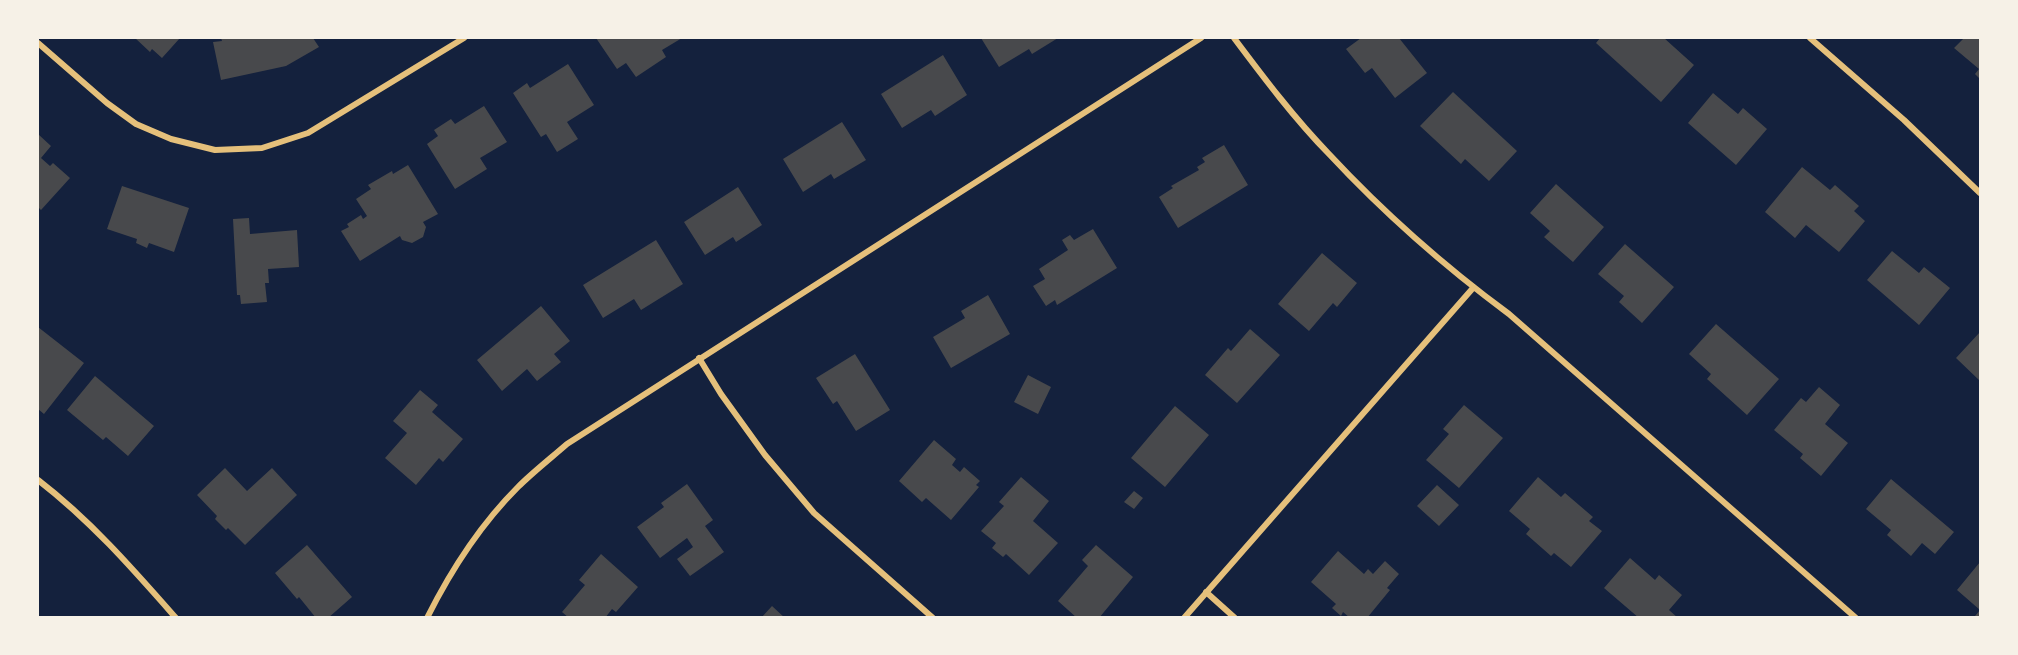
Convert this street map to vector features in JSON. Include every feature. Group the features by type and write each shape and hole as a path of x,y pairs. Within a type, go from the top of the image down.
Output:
{"street":[{"path":"38,43 107,103 136,124 171,139 215,150 262,148 308,133 464,38"},
{"path":"427,618 448,577 480,530 518,487 567,444 1201,38"},
{"path":"1234,38 1328,154 1387,213 1473,288 1509,314 1856,618"},
{"path":"1810,38 1904,120 1980,193"},
{"path":"1184,618 1473,288"},
{"path":"699,358 721,394 765,455 814,513 933,618"},
{"path":"38,480 116,549 176,618"},
{"path":"1206,592 1235,618"}],"building":[{"path":"135,38 180,38 162,58 152,49 150,52"},
{"path":"221,38 313,38 319,47 286,66 221,80 213,42 222,41"},
{"path":"596,38 682,38 662,50 666,57 636,77 626,63 617,69"},
{"path":"981,38 1058,38 1032,54 1029,49 999,67"},
{"path":"1361,38 1399,38 1427,73 1395,98 1372,68 1365,73 1346,49"},
{"path":"1600,38 1664,38 1694,65 1661,102 1596,43"},
{"path":"1964,38 1980,38 1980,79 1975,74 1979,69 1954,48"},
{"path":"943,55 967,95 935,116 931,110 902,128 881,94"},
{"path":"568,64 594,105 567,122 578,139 557,152 546,134 541,137 513,93 527,83 530,88"},
{"path":"1453,92 1517,151 1489,181 1465,159 1461,164 1420,126"},
{"path":"1713,93 1738,114 1743,108 1767,129 1736,165 1688,123"},
{"path":"484,106 507,142 480,158 487,169 455,189 427,144 438,136 434,130 451,119 455,124"},
{"path":"842,122 866,160 834,179 831,174 803,192 783,159"},
{"path":"38,134 51,146 41,158 50,166 53,163 70,178 41,210 38,207"},
{"path":"1224,145 1248,185 1178,228 1159,197 1173,188 1171,186 1199,170 1197,167 1205,162 1202,158"},
{"path":"408,165 438,214 423,222 426,227 423,237 412,243 402,240 400,236 360,261 341,231 349,227 347,224 361,215 363,219 367,216 356,199 371,189 368,185"},
{"path":"1802,167 1830,190 1835,185 1859,206 1854,211 1865,221 1839,252 1806,225 1795,238 1765,212"},
{"path":"1556,184 1604,227 1573,262 1544,237 1550,231 1530,213"},
{"path":"122,186 189,208 174,252 149,243 147,248 136,243 137,239 107,229"},
{"path":"738,187 762,225 736,242 733,237 705,255 684,222"},
{"path":"249,218 250,234 297,230 299,267 268,269 269,283 265,283 267,302 241,304 240,295 237,295 233,219"},
{"path":"1093,229 1117,268 1057,305 1055,300 1046,306 1033,286 1045,279 1039,269 1068,250 1062,240 1070,235 1074,240"},
{"path":"656,240 683,284 641,310 634,299 603,318 583,285"},
{"path":"1625,244 1674,287 1642,323 1619,302 1624,296 1598,274"},
{"path":"1892,251 1919,273 1924,267 1950,288 1919,325 1867,280"},
{"path":"1322,253 1357,283 1337,307 1333,303 1309,331 1278,304"},
{"path":"988,295 1010,334 951,368 933,337 965,318 961,311"},
{"path":"541,306 570,341 554,354 561,362 537,381 527,369 502,391 477,360"},
{"path":"1716,324 1779,379 1747,415 1707,379 1711,374 1689,354"},
{"path":"38,327 84,363 44,414 38,409"},
{"path":"1250,329 1280,355 1237,403 1205,375 1228,348 1231,351"},
{"path":"1980,332 1980,381 1956,358"},
{"path":"855,354 890,410 856,431 837,401 833,404 816,378"},
{"path":"1028,375 1051,387 1038,414 1014,402"},
{"path":"95,376 154,426 128,456 106,437 103,440 67,410"},
{"path":"1819,387 1840,405 1825,424 1848,443 1821,476 1800,458 1803,454 1774,430 1801,398 1806,402"},
{"path":"420,390 438,405 432,412 463,439 443,462 439,458 416,485 385,458 407,433 393,421"},
{"path":"1464,405 1503,438 1459,488 1426,460 1449,434 1443,429"},
{"path":"1175,406 1209,435 1165,487 1131,458"},
{"path":"934,440 956,459 952,465 960,472 964,467 980,481 976,485 979,487 951,520 926,498 922,502 899,481"},
{"path":"225,468 247,491 272,468 297,495 245,545 215,519 217,516 197,495"},
{"path":"1021,477 1049,501 1033,521 1058,543 1029,575 1006,554 1003,557 992,548 996,543 981,531 1004,506 999,502"},
{"path":"1538,477 1561,497 1565,493 1593,517 1589,521 1602,531 1571,567 1554,553 1551,556 1526,534 1530,529 1509,511"},
{"path":"1891,479 1954,532 1935,554 1922,543 1911,556 1887,535 1891,530 1866,509"},
{"path":"687,484 713,520 705,526 724,552 690,576 677,559 693,547 687,538 660,558 637,527 664,507 661,503"},
{"path":"1437,485 1459,505 1439,526 1417,506"},
{"path":"1134,491 1143,498 1134,509 1124,502"},
{"path":"307,545 352,597 328,618 316,618 275,573"},
{"path":"1096,545 1133,577 1099,618 1077,618 1058,601 1088,566 1082,560"},
{"path":"1338,551 1364,574 1368,569 1373,574 1385,561 1399,574 1387,588 1390,590 1367,618 1350,618 1343,612 1341,616 1332,608 1336,604 1311,582"},
{"path":"601,554 638,587 616,612 612,609 605,618 569,618 562,612 585,585 579,580"},
{"path":"1630,558 1655,580 1659,575 1682,595 1669,610 1678,618 1639,618 1604,588"},
{"path":"1980,562 1980,610 1957,590"},
{"path":"772,606 785,618 761,618"},
{"path":"1980,610 1980,618 1977,618 1975,616"}]}
